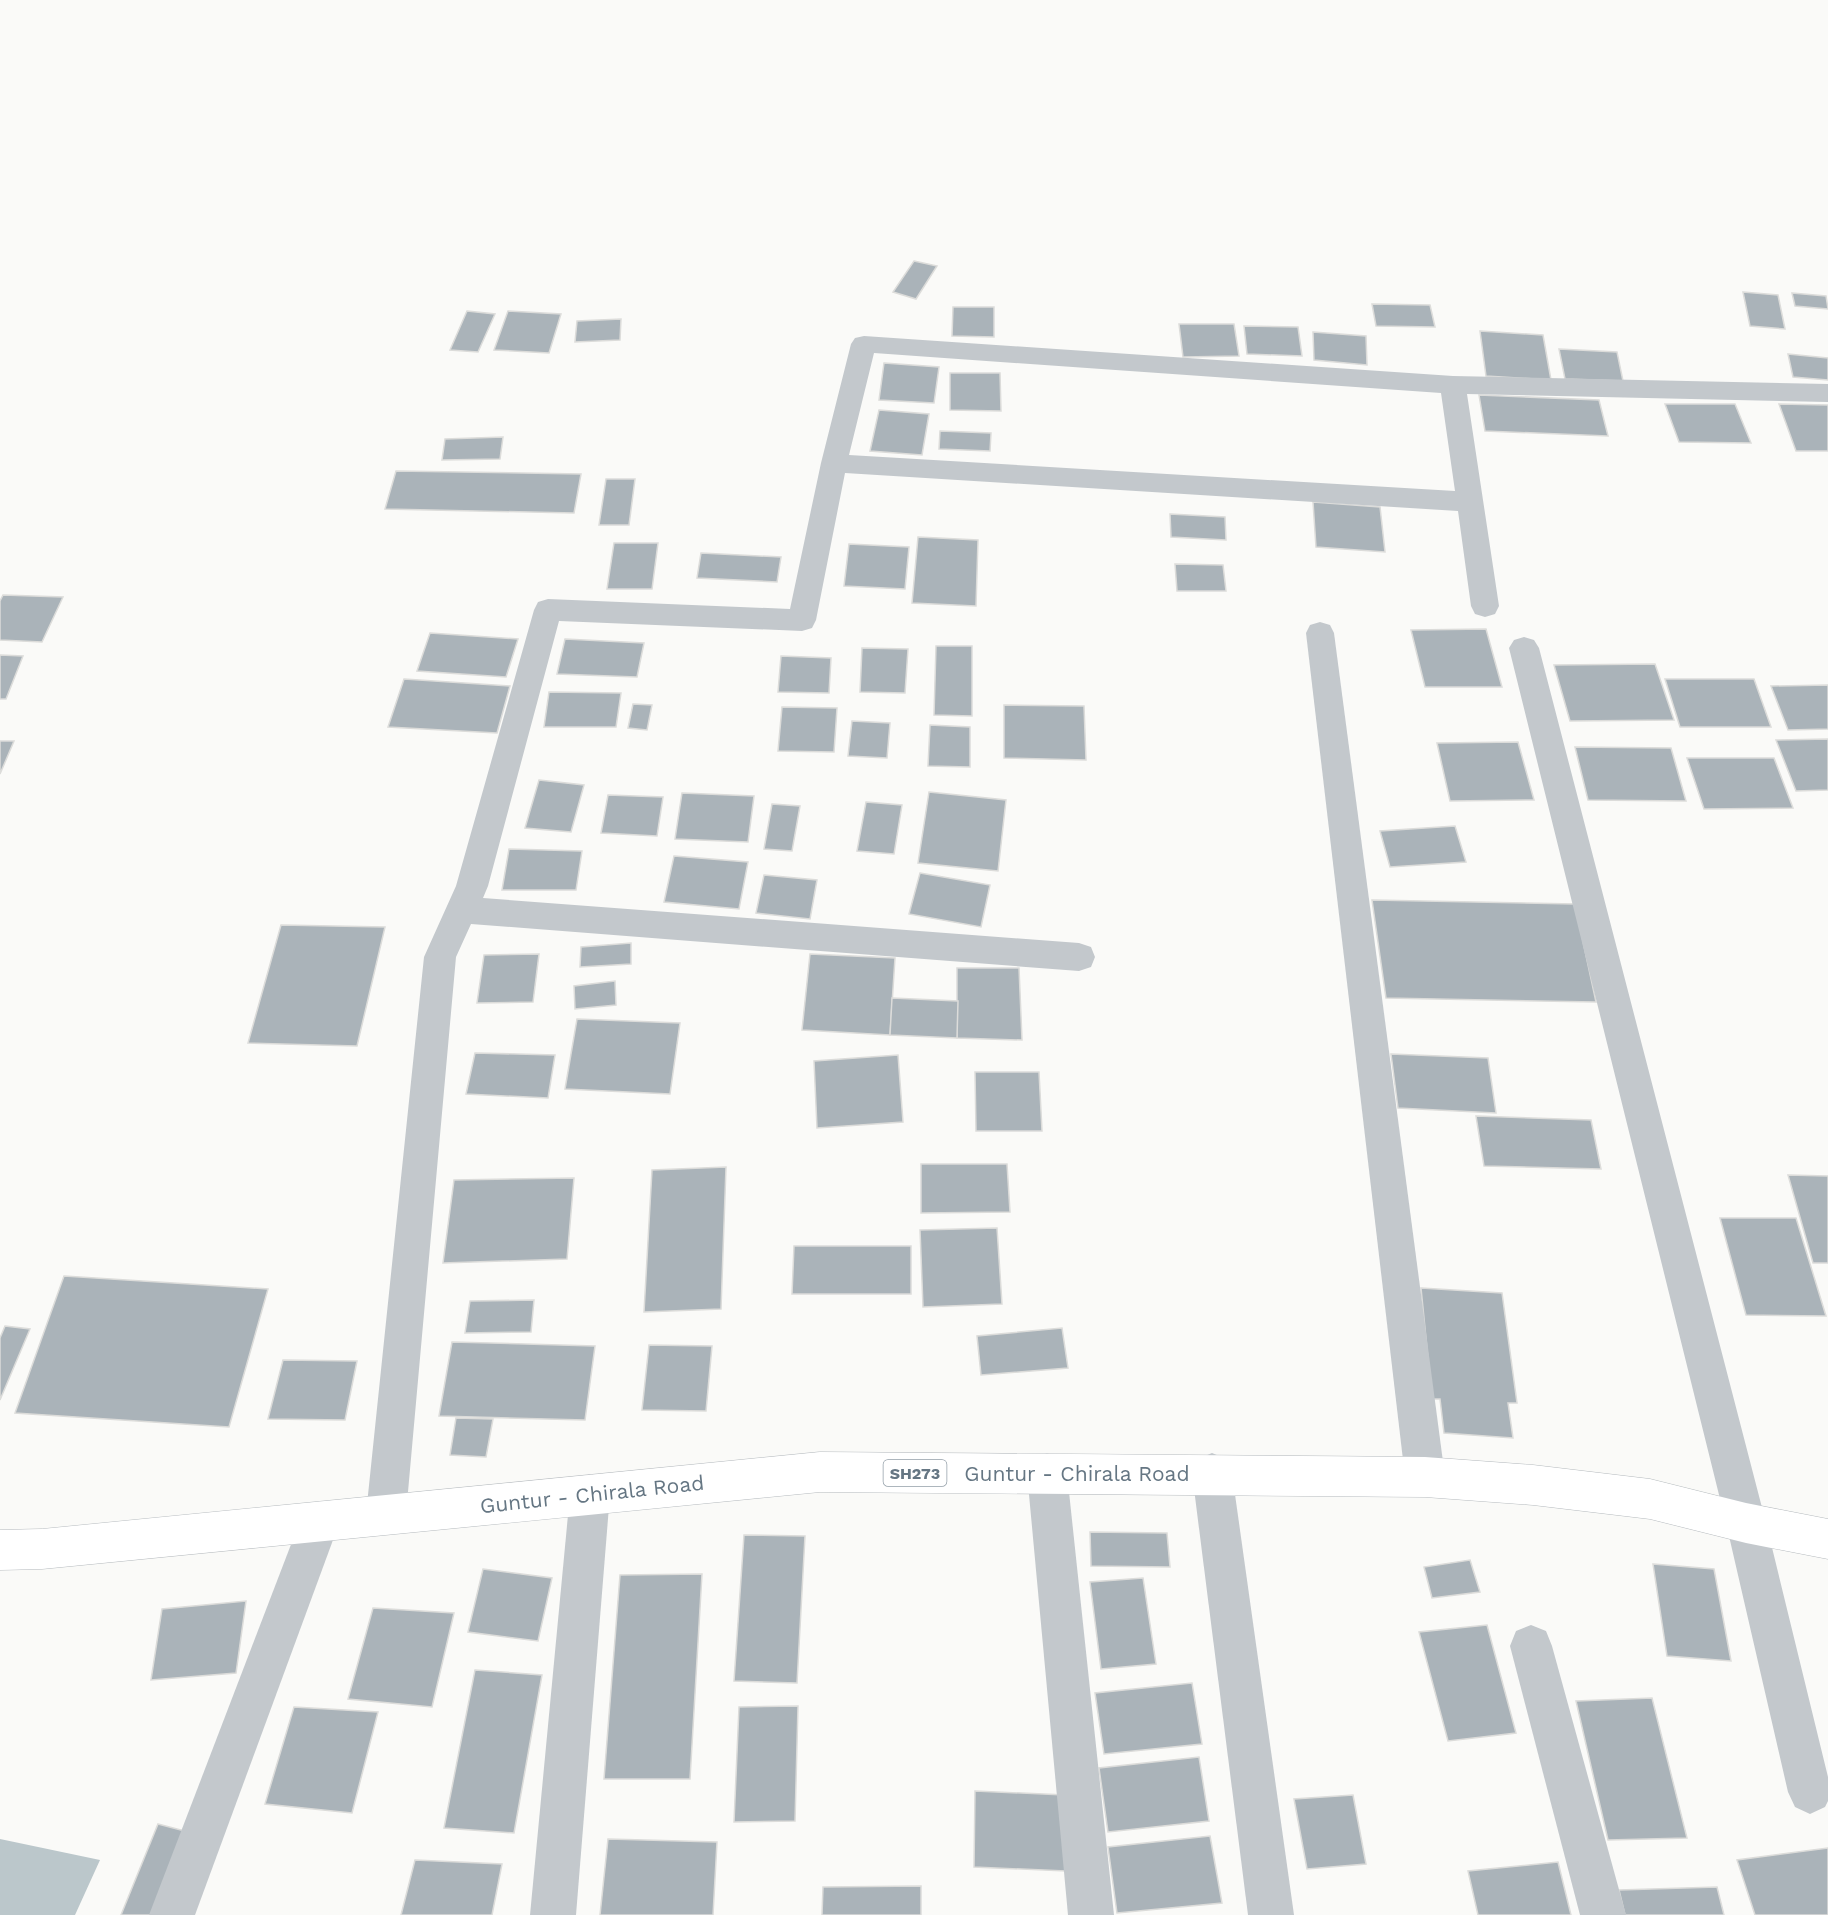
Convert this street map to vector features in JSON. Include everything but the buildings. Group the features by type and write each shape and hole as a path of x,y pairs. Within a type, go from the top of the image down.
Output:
{"main road":[{"name":"Guntur - Chirala Road","path":"0,1550 42,1549 820,1472 1212,1473 1425,1477 1533,1485 1650,1499 1746,1523 1828,1539"}],"street":[{"path":"386,1514 440,957 472,886 548,610 802,620 834,463 864,344 1453,385 1828,393"},
{"path":"1453,385 1485,606"},
{"path":"834,463 1470,502"},
{"path":"1320,633 1425,1477"},
{"path":"1524,648 1746,1523 1810,1792"},
{"path":"461,910 1079,957"},
{"path":"1047,1473 1091,1915"},
{"path":"1212,1473 1271,1915"},
{"path":"553,1915 590,1494"},
{"path":"172,1915 320,1521"},
{"path":"1531,1646 1603,1915"}],"shaded area":[{"path":"0,1839 100,1860 75,1915 0,1915"}]}
